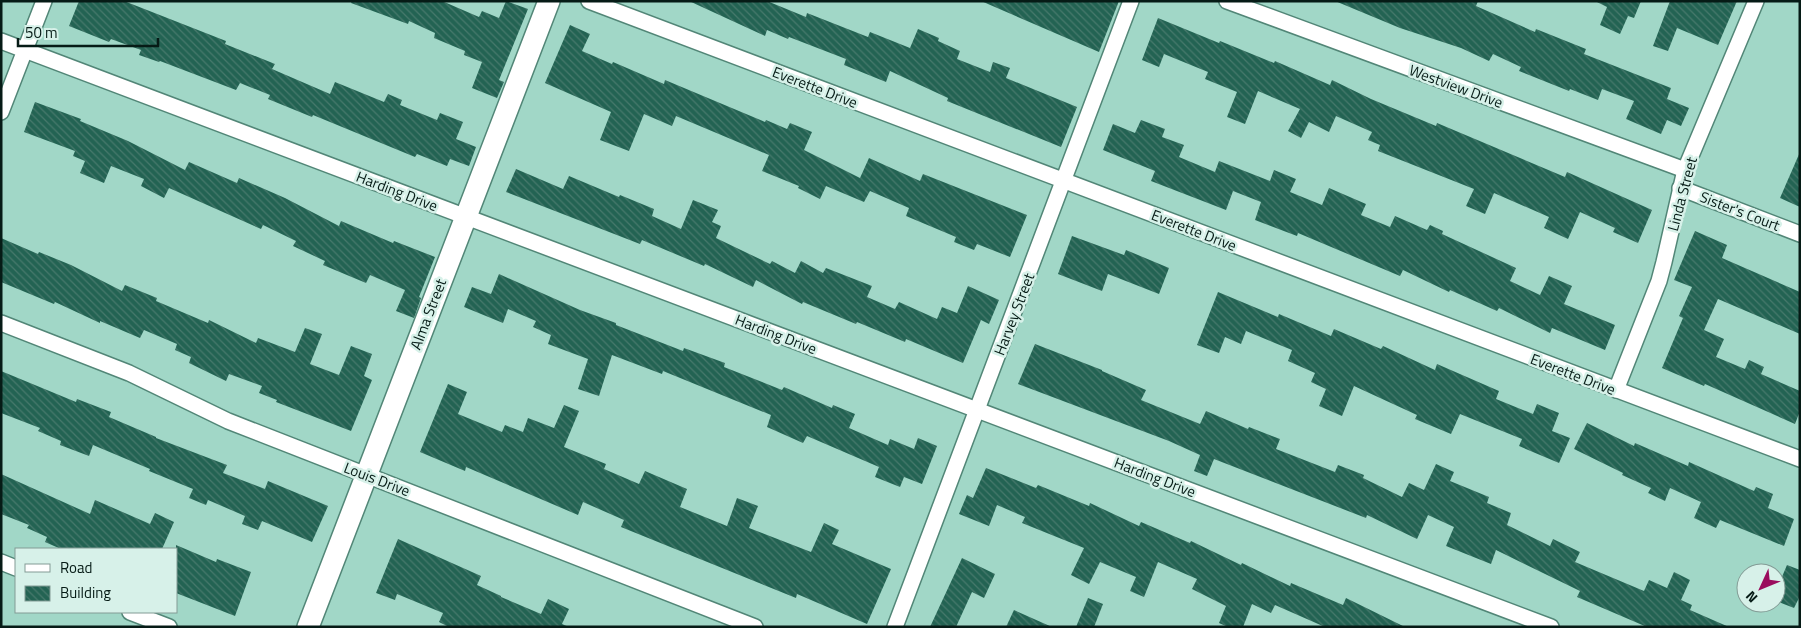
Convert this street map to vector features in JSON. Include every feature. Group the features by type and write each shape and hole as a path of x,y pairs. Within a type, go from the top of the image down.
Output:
{"street":[{"path":"1,112 44,1"},
{"name":"Alma Street","path":"308,627 548,1"},
{"name":"Everette Drive","path":"589,1 1800,459"},
{"name":"Harvey Street","path":"895,627 1131,1"},
{"name":"Westview Drive","path":"1227,1 1685,170"},
{"name":"Linda Street","path":"1616,390 1659,281 1685,170 1756,1"},
{"name":"Harding Drive","path":"1,41 1551,627"},
{"name":"Sister's Court","path":"1680,188 1800,234"},
{"name":"Louis Drive","path":"1,323 129,373 228,421 756,627"},
{"path":"1,562 15,568"},
{"path":"133,613 169,627"}],"building":[{"path":"79,1 124,1 226,41 225,44 275,64 272,69 330,94 335,82 384,102 388,94 402,100 400,105 437,120 440,113 463,122 456,139 476,147 469,166 450,159 447,166 417,154 415,157 313,115 312,117 268,99 270,95 240,83 236,90 139,55 141,50 111,39 109,42 69,26"},
{"path":"352,1 442,1 479,17 482,11 499,18 506,1 528,9 499,80 504,82 497,98 472,88 482,62 464,55 465,51 434,38 435,33 409,21 408,24 351,3"},
{"path":"689,1 767,1 806,17 807,13 868,37 870,32 910,48 918,29 939,38 938,41 960,51 957,59 990,72 993,62 1010,68 1006,78 1077,107 1061,147 947,101 948,98 890,71 886,82 844,65 846,59 767,30 765,36"},
{"path":"981,1 1119,1 1099,52"},
{"path":"1335,1 1478,1 1476,6 1535,32 1536,29 1586,49 1584,54 1671,88 1667,99 1689,108 1681,126 1667,120 1661,134 1626,119 1634,101 1602,89 1598,100 1570,89 1569,91 1519,71 1521,67 1493,54 1489,61 1461,48 1400,28"},
{"path":"1595,1 1641,1 1634,18 1628,16 1620,34 1600,25 1607,7"},
{"path":"1670,1 1737,1 1718,45 1677,28 1668,51 1653,46"},
{"path":"1158,18 1219,43 1220,41 1274,63 1275,61 1330,85 1332,80 1371,99 1436,126 1437,123 1565,177 1567,172 1652,210 1638,243 1613,232 1615,228 1580,212 1568,239 1544,228 1549,217 1494,193 1485,214 1466,206 1474,189 1378,151 1380,145 1368,140 1372,132 1336,116 1329,132 1309,122 1301,138 1288,131 1300,109 1258,91 1245,124 1227,117 1237,92 1205,79 1208,72 1164,54 1159,67 1142,60"},
{"path":"570,25 590,34 582,51 664,84 665,80 765,122 766,120 787,129 790,123 812,132 804,150 860,178 869,158 920,181 923,174 1027,215 1010,257 977,244 974,250 954,242 956,237 906,216 909,208 870,191 864,202 826,186 820,199 798,188 799,186 762,171 769,155 676,116 672,126 644,114 629,151 600,140 611,112 545,83"},
{"path":"35,102 81,119 80,121 128,141 185,170 189,162 237,183 239,178 285,198 339,226 341,221 393,243 394,241 435,257 419,297 421,298 414,318 396,311 405,290 370,275 366,283 323,265 325,261 293,246 296,241 263,225 261,229 169,188 164,198 141,186 144,179 111,166 104,183 80,173 85,161 73,156 75,151 24,132"},
{"path":"1141,120 1165,129 1162,137 1184,145 1179,157 1215,172 1219,161 1270,181 1274,170 1296,179 1290,192 1322,205 1329,188 1366,204 1361,215 1390,227 1395,216 1427,230 1430,225 1443,231 1442,234 1516,268 1510,281 1540,295 1549,276 1572,286 1564,304 1615,325 1605,350 1552,328 1550,333 1499,308 1497,311 1450,290 1449,292 1403,270 1400,276 1298,233 1297,236 1255,220 1261,202 1233,191 1226,210 1151,181 1155,171 1103,150 1113,124 1135,133"},
{"path":"1800,152 1800,207 1780,198"},
{"path":"516,169 563,189 569,176 654,209 652,216 681,229 693,200 718,210 712,222 721,226 716,238 770,264 772,261 795,273 801,261 823,273 826,268 872,286 867,297 895,309 899,302 937,319 942,307 957,313 968,286 999,300 989,324 981,320 963,363 906,339 905,342 803,302 802,304 756,280 753,287 705,264 704,266 642,240 640,244 506,192"},
{"path":"1695,231 1727,245 1722,258 1800,292 1800,334 1718,299 1704,330 1724,339 1716,357 1745,369 1749,360 1764,367 1761,374 1800,391 1800,411 1795,424 1705,384 1704,386 1662,368 1683,318 1679,316 1692,287 1674,280"},
{"path":"1072,236 1124,255 1126,250 1169,268 1159,294 1108,274 1102,291 1058,274"},
{"path":"1,238 38,254 39,252 71,265 122,291 125,285 157,298 156,301 208,323 209,320 256,343 258,338 295,352 305,328 322,334 310,364 339,375 351,346 372,354 364,376 372,380 351,431 276,402 277,400 259,393 262,386 229,374 226,381 189,363 191,357 175,350 177,344 144,330 140,338 100,321 100,323 55,302 54,304 1,282"},
{"path":"499,274 580,310 616,323 616,325 683,351 684,348 725,363 724,367 782,390 784,387 832,408 833,405 855,414 849,428 888,445 890,439 914,449 918,438 937,446 922,484 904,477 900,487 875,477 879,467 807,436 803,443 767,427 771,415 663,371 662,374 612,355 599,396 578,389 588,359 548,344 551,335 533,327 536,321 508,309 503,323 464,307 472,287 491,294"},
{"path":"1218,292 1278,317 1279,314 1331,336 1334,329 1381,349 1383,346 1435,370 1437,364 1499,391 1496,399 1533,414 1537,404 1559,413 1552,431 1570,438 1559,463 1519,446 1522,439 1460,414 1451,434 1415,419 1417,415 1354,386 1342,416 1319,406 1326,389 1311,382 1315,373 1288,361 1292,350 1246,331 1241,344 1225,337 1219,353 1197,345"},
{"path":"1035,344 1102,370 1146,390 1141,400 1200,424 1206,411 1248,429 1249,427 1280,439 1276,449 1335,472 1338,465 1364,475 1363,478 1402,497 1409,483 1424,490 1436,464 1454,472 1450,481 1489,497 1487,503 1511,513 1507,525 1550,546 1553,539 1580,552 1575,562 1644,591 1649,580 1667,588 1674,572 1690,580 1681,600 1692,605 1690,610 1729,627 1647,627 1577,597 1580,591 1496,550 1491,564 1446,546 1454,527 1428,515 1417,539 1367,515 1366,518 1214,459 1207,476 1194,471 1200,455 1169,441 1018,384"},
{"path":"1,371 76,402 77,399 111,412 109,417 156,438 227,465 223,473 265,489 268,481 328,506 312,542 262,521 258,530 242,524 245,516 208,500 206,505 189,498 193,489 149,471 150,469 93,445 89,456 60,445 61,441 38,431 40,428 1,413"},
{"path":"448,384 467,392 458,414 502,432 505,425 523,432 528,418 554,428 564,405 579,411 564,447 606,464 604,469 639,484 645,471 687,489 680,507 727,526 737,498 758,506 749,528 811,552 824,523 839,530 832,544 891,569 867,624 797,594 796,598 621,527 624,520 583,502 578,515 466,467 465,471 420,452"},
{"path":"1587,423 1634,446 1635,443 1688,466 1689,462 1754,491 1756,487 1773,494 1768,508 1794,519 1784,546 1720,520 1716,528 1694,518 1701,502 1670,488 1665,501 1648,493 1651,488 1622,475 1623,473 1574,449"},
{"path":"986,468 1036,488 1038,485 1089,506 1090,503 1139,526 1141,522 1190,543 1191,541 1290,586 1291,583 1343,605 1346,598 1405,627 1325,627 1275,605 1271,613 1252,604 1243,627 1228,627 1219,623 1226,606 1192,589 1197,579 1158,562 1144,597 1130,591 1136,577 1100,562 1089,584 1071,575 1084,548 1022,523 1025,517 997,505 989,526 959,514 967,495 973,498"},
{"path":"1,474 90,514 95,500 150,524 155,513 174,522 162,548 59,548 45,542 47,537 27,528 29,525 1,514"},
{"path":"398,539 481,576 477,585 541,614 548,599 569,609 562,624 569,627 449,627 439,622 443,613 397,594 395,600 376,593"},
{"path":"176,545 216,562 217,559 251,572 235,616 178,594 178,548 176,548"},
{"path":"962,558 995,574 984,598 972,592 956,627 930,627"},
{"path":"1787,565 1800,570 1800,596 1794,608 1786,605"},
{"path":"1088,598 1103,604 1094,627 1076,627"},
{"path":"1014,610 1052,627 1006,627"}]}
